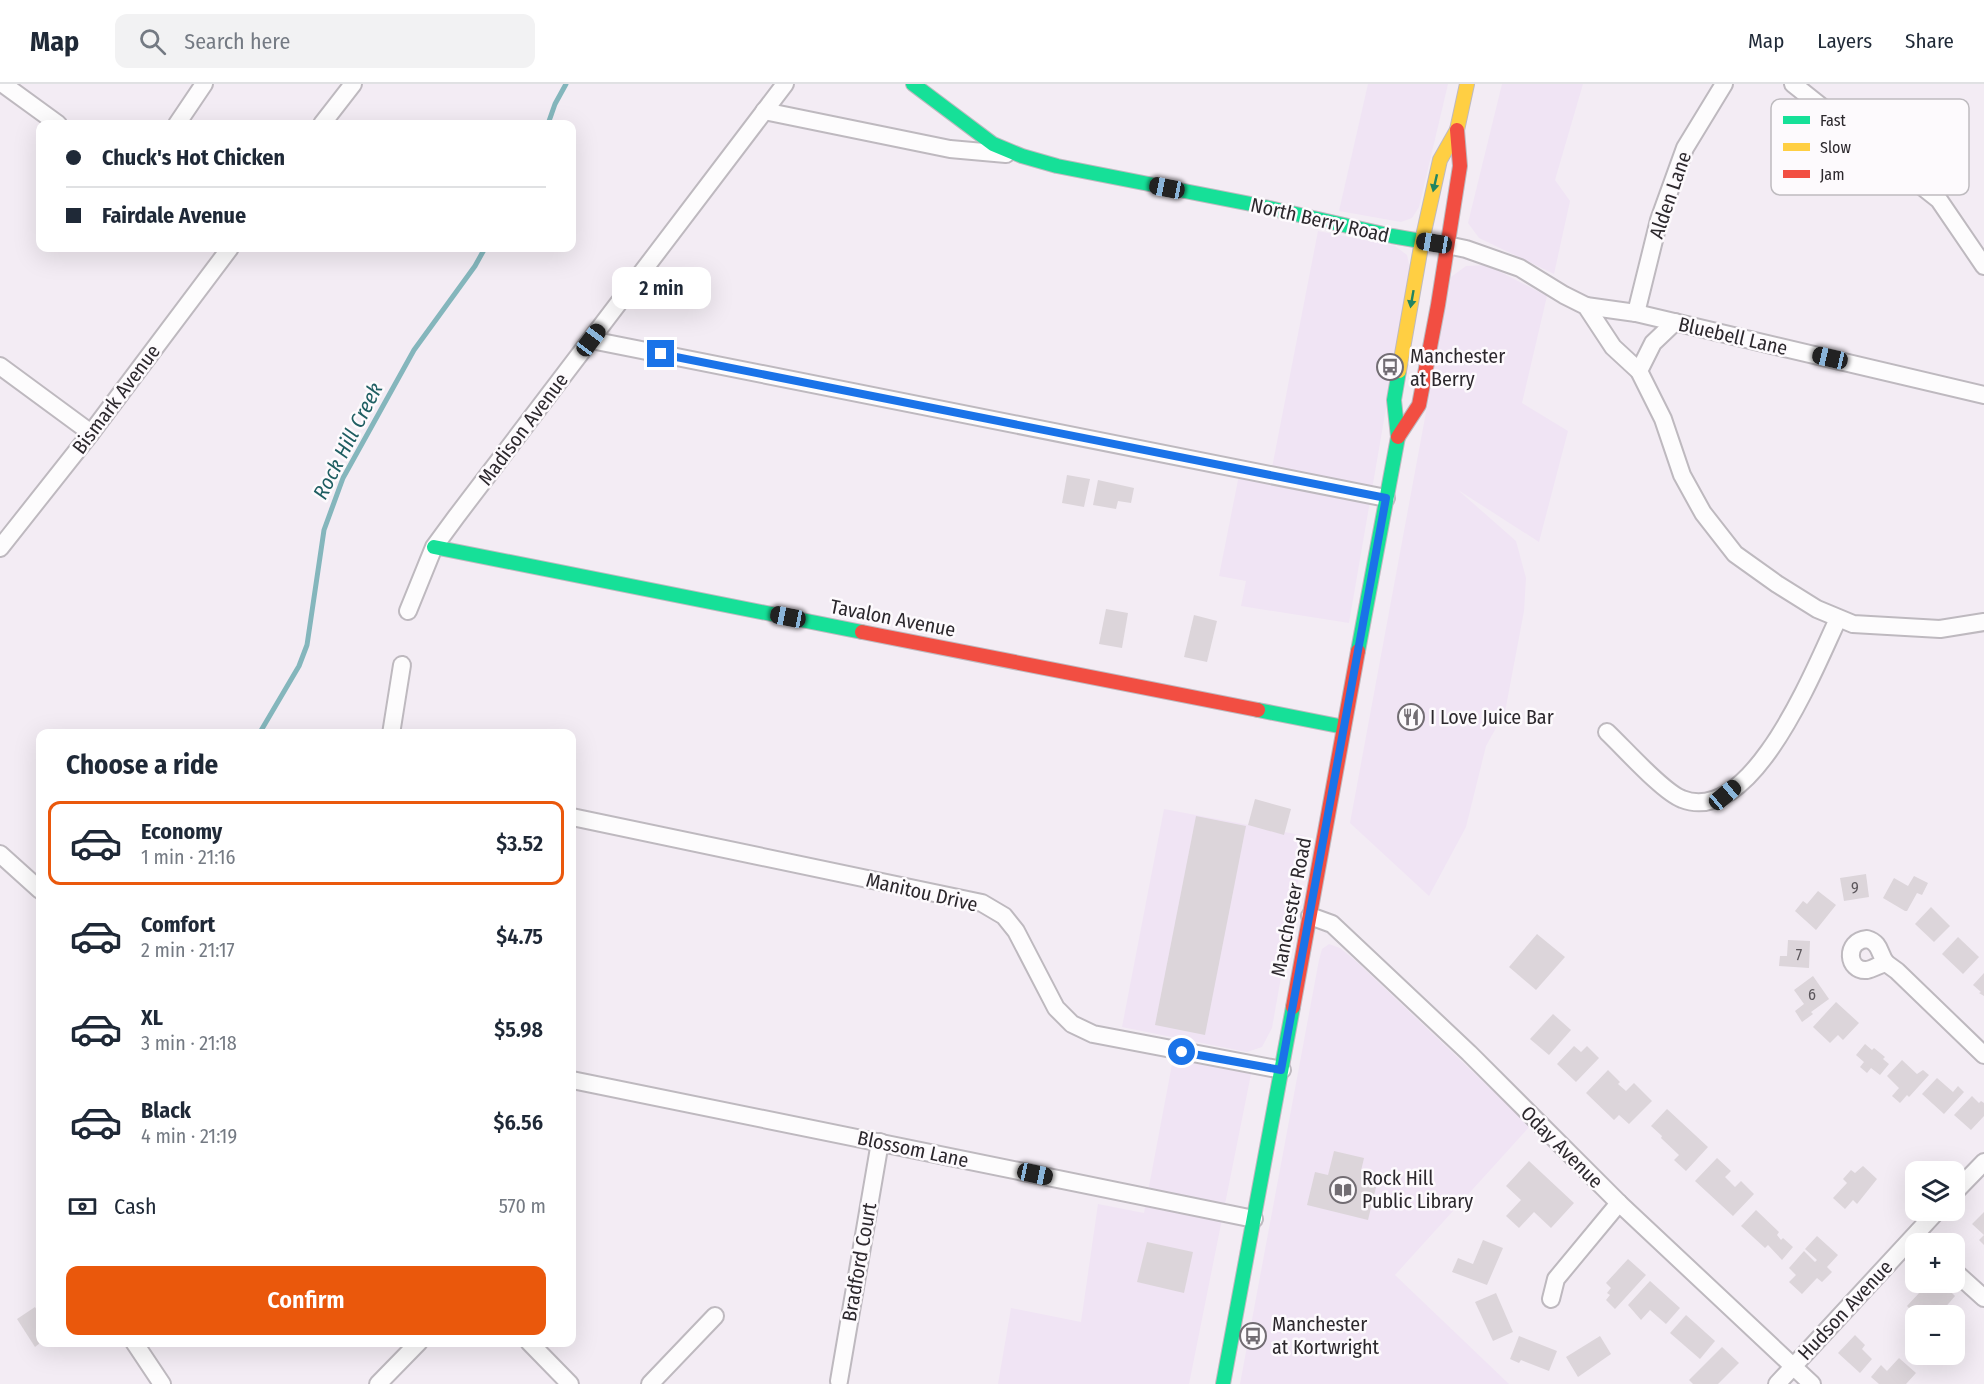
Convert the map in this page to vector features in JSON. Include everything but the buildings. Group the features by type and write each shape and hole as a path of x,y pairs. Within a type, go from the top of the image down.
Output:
{"main road":[{"name":"North Berry Road","path":"913,84 993,144 1022,156 1057,166 1256,205 1422,242 1447,245"},
{"name":"Manchester Road","path":"1398,437 1419,405 1438,305 1460,166 1457,130 1467,84"},
{"name":"Manchester Road","path":"1223,1384 1398,437 1394,400 1422,242 1440,160 1457,130"},
{"name":"Tavalon Avenue","path":"434,547 1344,726"}],"street":[{"path":"3,84 52,120"},
{"path":"180,120 204,84"},
{"path":"325,120 352,84"},
{"name":"Madison Avenue","path":"408,611 434,547 785,84"},
{"name":"Alden Lane","path":"1636,313 1659,220 1685,148 1724,84"},
{"path":"1793,84 1812,99"},
{"name":"North Berry Road","path":"764,111 950,149 1022,156"},
{"path":"1934,195 1940,200 1984,266"},
{"name":"North Berry Road","path":"1447,245 1466,249 1520,268 1586,306 1613,347 1639,371 1663,419 1682,475 1703,513 1735,554 1777,584 1817,609 1853,624 1940,629 1984,622"},
{"name":"Bismark Avenue","path":"0,548 91,433 227,252"},
{"name":"Bluebell Lane","path":"1586,306 1636,313 1984,394"},
{"path":"1639,371 1653,343 1675,322"},
{"path":"591,340 1386,498"},
{"path":"0,366 91,433"},
{"path":"1607,732 1678,798 1704,803 1725,795 1754,770 1787,724 1838,619"},
{"path":"392,729 402,665"},
{"name":"Manitou Drive","path":"576,818 982,903 1004,916 1016,931 1056,1008 1072,1024 1093,1034 1281,1070"},
{"path":"0,854 36,886"},
{"name":"Oday Avenue","path":"1310,916 1332,924 1469,1053 1619,1203 1812,1384"},
{"path":"1886,963 1984,1055"},
{"name":"Blossom Lane","path":"576,1081 1254,1218"},
{"name":"Bradford Court","path":"839,1381 880,1142"},
{"path":"1965,1182 1984,1162"},
{"path":"1551,1299 1556,1279 1619,1203"},
{"name":"Hudson Avenue","path":"1777,1384 1905,1254"},
{"path":"1965,1281 1984,1298"},
{"path":"650,1384 715,1316"},
{"path":"137,1347 162,1384"},
{"path":"378,1384 414,1347"},
{"path":"534,1347 570,1384"}],"shaded area":[{"path":"1368,84 1448,84 1419,207 1412,218 1401,222 1339,211"},
{"path":"1502,84 1583,84 1555,180 1570,201 1554,274 1479,238 1468,223"},
{"path":"1318,231 1395,246 1407,255 1410,269 1349,623 1241,606 1246,581 1219,576 1239,475 1270,478"},
{"path":"1487,265 1547,296 1522,403 1568,431 1539,542 1458,490 1516,541 1526,578 1524,611 1505,712 1486,746 1466,827 1429,896 1350,823 1451,277 1466,266"},
{"path":"1164,809 1306,836 1272,1028 1262,1047 1247,1052 1122,1027"},
{"path":"1329,944 1340,948 1357,962 1530,1126 1395,1275 1509,1384 1240,1384 1319,960 1322,949"},
{"path":"1173,1059 1251,1074 1189,1384 998,1384 1011,1308 1081,1322 1098,1204 1144,1213"}],"waterway":[{"name":"Rock Hill Creek","path":"549,120 566,84"},
{"name":"Rock Hill Creek","path":"262,729 299,666 307,645 324,530 343,478 414,350 483,252"}],"traffic: fast":[{"path":"913,84 993,144 1022,156 1057,166 1438,244"},
{"path":"1358,651 1398,437 1394,400 1399,371"},
{"path":"434,547 862,632"},
{"path":"1258,710 1344,727"},
{"path":"1223,1384 1293,1007"}],"traffic: slow":[{"path":"1399,371 1422,241 1440,160 1457,130 1467,84"}],"traffic: jam":[{"path":"1398,437 1419,405 1438,305 1460,166 1457,130"},
{"path":"862,632 1258,710"},
{"path":"1293,1007 1358,651"}],"place":[{"name":"Manchester at Berry","path":"1390,367"},
{"name":"I Love Juice Bar","path":"1411,717"},
{"name":"Rock Hill Public Library","path":"1343,1190"},
{"name":"Manchester at Kortwright","path":"1253,1336"}],"route":[{"path":"661,354 1386,498 1281,1070 1182,1052"}]}
